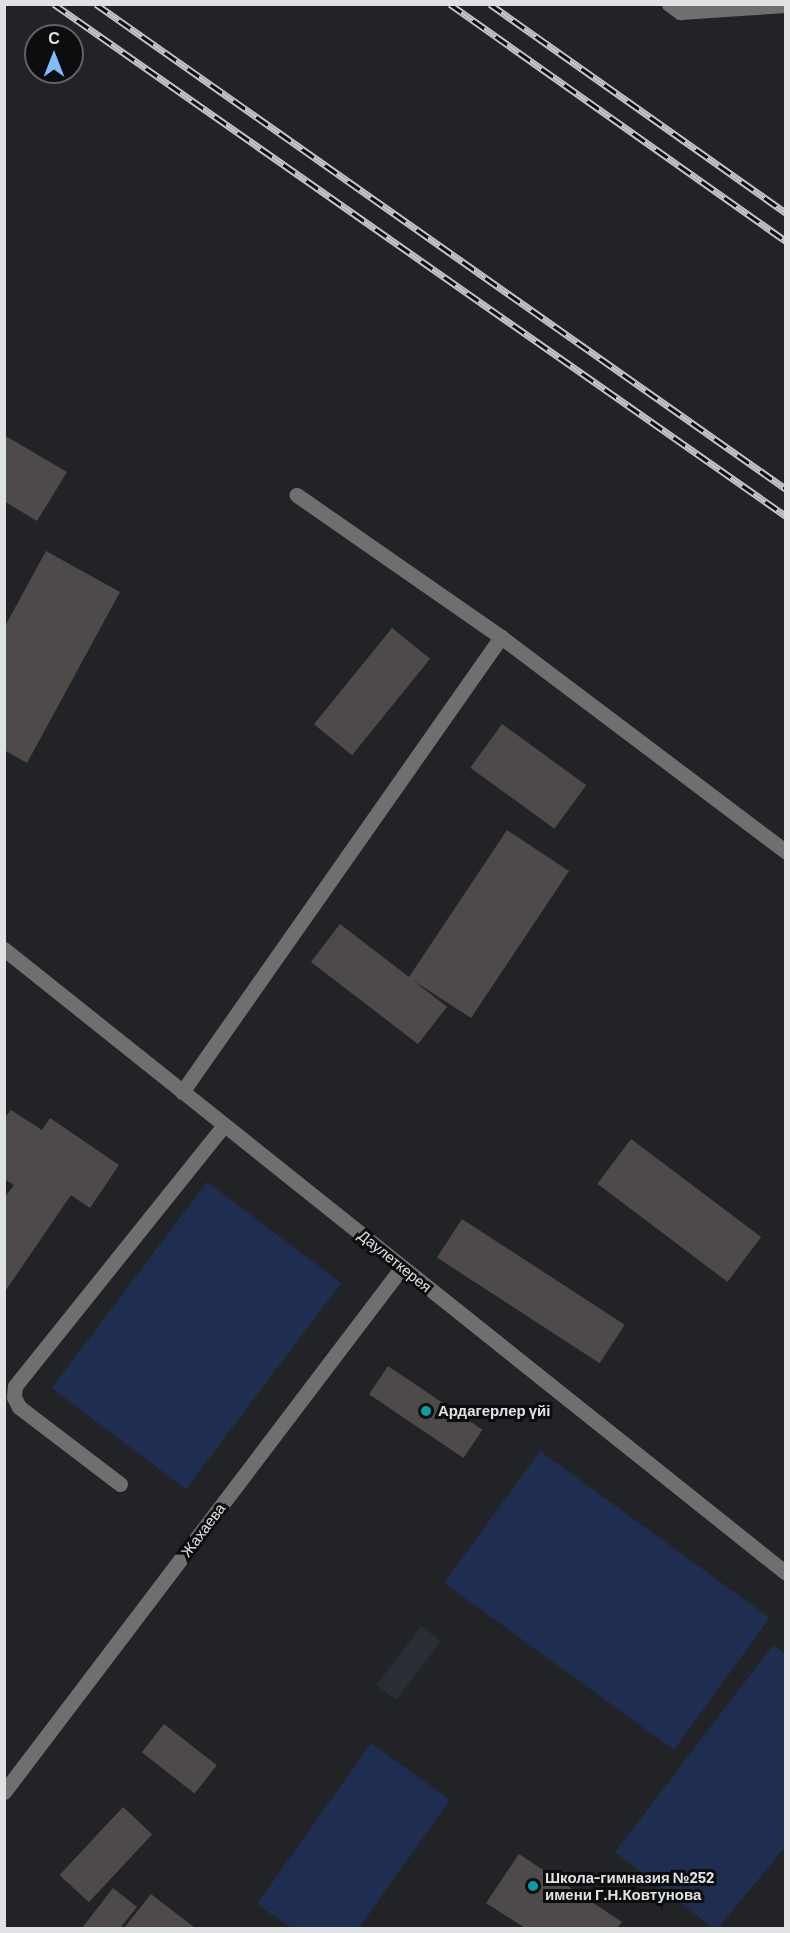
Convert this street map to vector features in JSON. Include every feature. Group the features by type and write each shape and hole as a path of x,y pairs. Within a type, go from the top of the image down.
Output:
{"street":[{"path":"669,4 680,12 786,5"},
{"path":"297,495 501,637 786,852"},
{"path":"182,1092 501,637"},
{"name":"Даулеткерея","path":"4,949 786,1573"},
{"path":"120,1484 19,1407 14,1397 15,1386 224,1125"},
{"name":"Жахаева","path":"4,1792 402,1267"}],"shaded area":[{"path":"207,1182 341,1283 186,1489 52,1388"},
{"path":"540,1451 770,1618 674,1750 444,1583"},
{"path":"421,1626 441,1641 396,1700 376,1685"},
{"path":"773,1645 785,1654 785,1847 718,1928 713,1928 615,1852"},
{"path":"371,1743 450,1800 359,1928 291,1928 257,1904"}],"building":[{"path":"4,435 67,472 37,521 4,501"},
{"path":"46,551 120,592 27,763 4,750 4,628"},
{"path":"392,628 430,659 352,755 314,724"},
{"path":"502,724 586,785 554,829 470,768"},
{"path":"507,830 569,871 471,1018 414,981 447,1007 418,1044 311,962 340,924 409,977"},
{"path":"11,1110 42,1130 50,1118 119,1165 90,1208 71,1195 4,1293 4,1198 14,1185 4,1179 4,1119"},
{"path":"631,1139 761,1237 727,1282 597,1184"},
{"path":"462,1219 625,1325 600,1363 437,1258"},
{"name":"Ардагерлер үйі","path":"388,1366 483,1430 463,1458 369,1394"},
{"path":"164,1724 217,1765 195,1794 142,1752"},
{"path":"123,1807 152,1834 89,1902 60,1875"},
{"name":"Школа-гимназия №252 имени Г.Н.Ковтунова","path":"519,1854 622,1922 617,1928 525,1928 486,1903"},
{"path":"113,1888 137,1907 120,1928 82,1928"},
{"path":"151,1894 195,1928 124,1928"}],"railway":[{"path":"54,4 786,516"},
{"path":"96,4 786,489"},
{"path":"450,4 786,241"},
{"path":"490,4 786,213"}],"place":[{"name":"Ардагерлер үйі","path":"426,1411"},
{"name":"Школа-гимназия №252 имени Г.Н.Ковтунова","path":"533,1886"}]}
